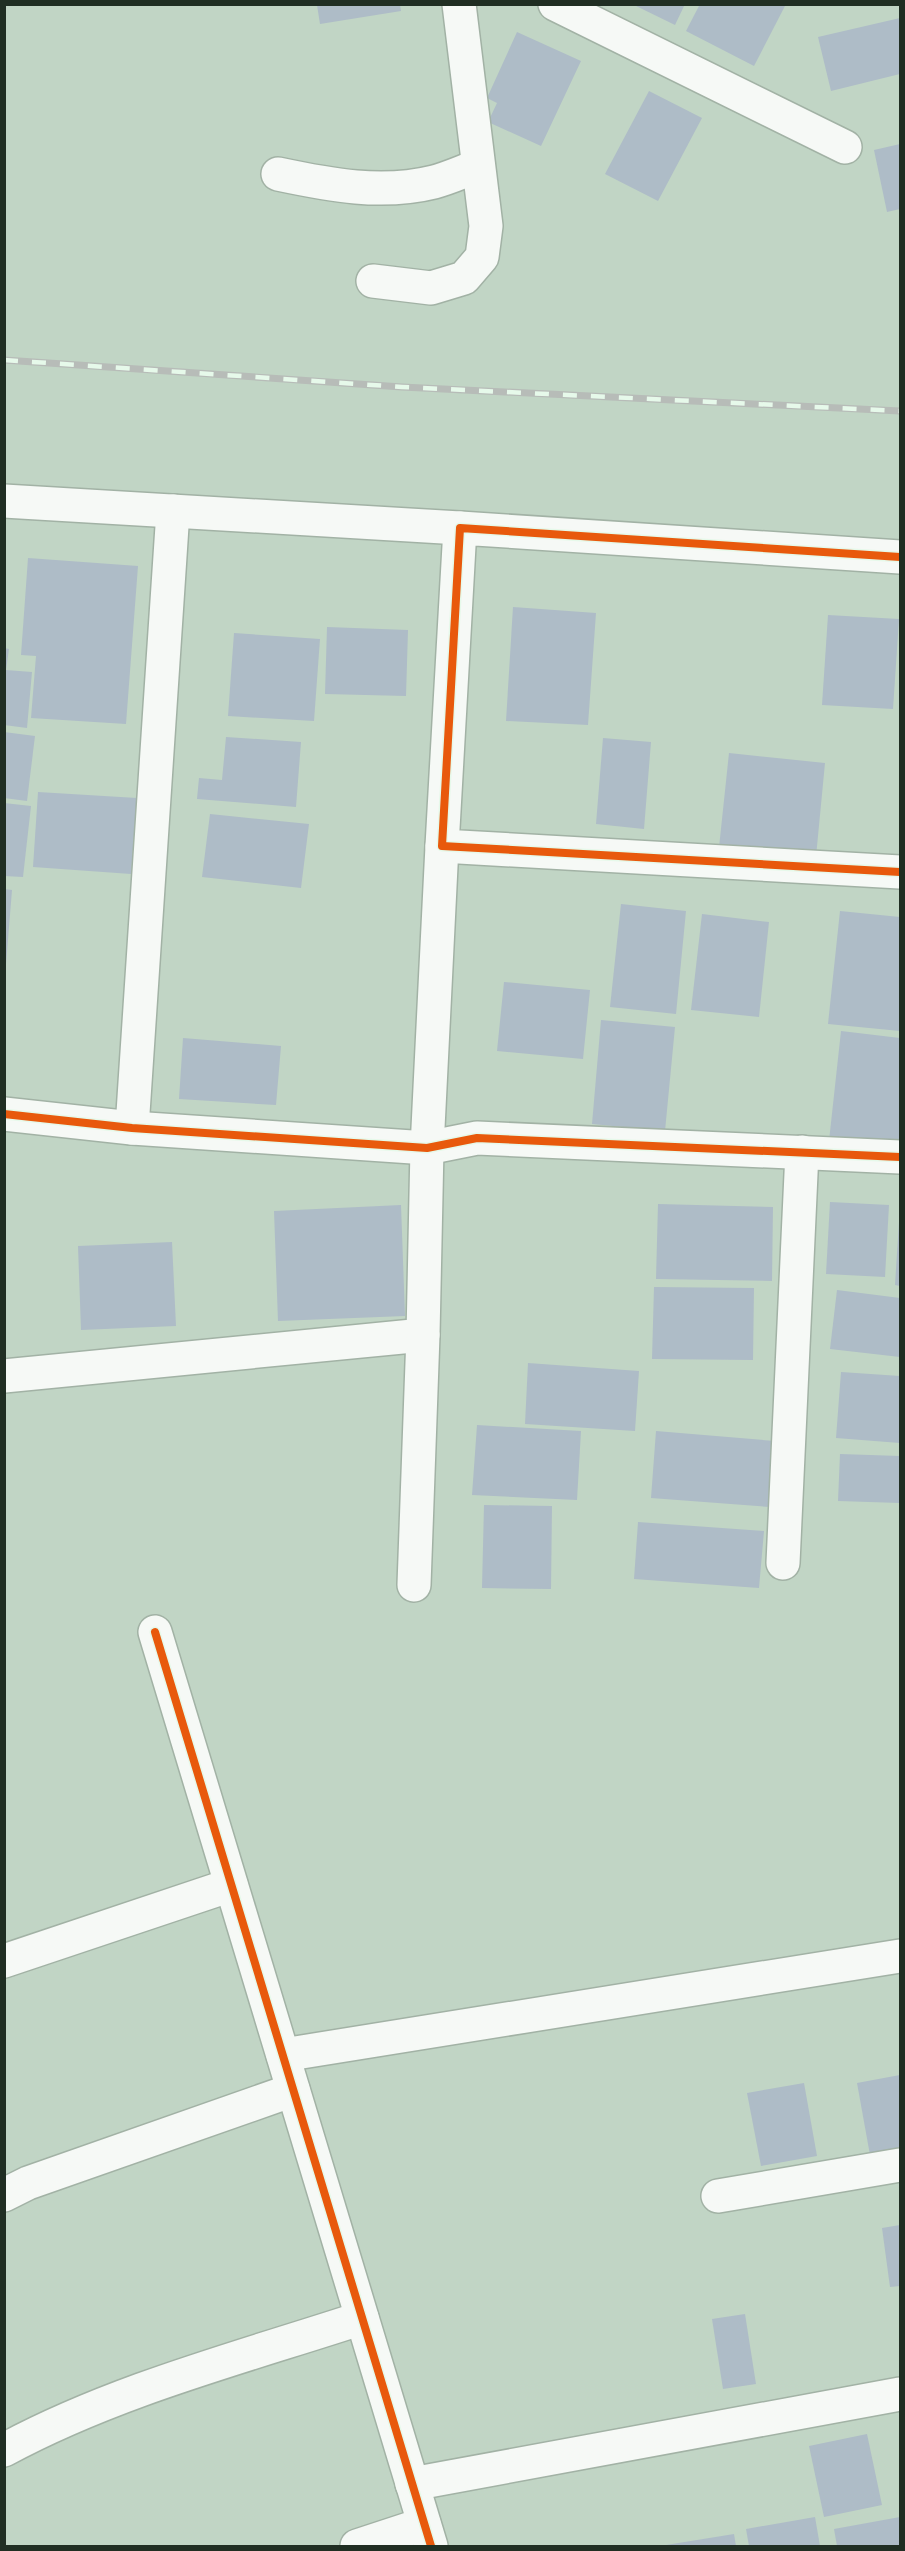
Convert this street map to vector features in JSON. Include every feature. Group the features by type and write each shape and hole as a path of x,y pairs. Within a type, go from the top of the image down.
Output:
{"street":[{"path":"373,281 430,288 464,278 482,257 486,226 459,4"},
{"path":"555,4 845,147"},
{"path":"278,174 335,186 390,189 435,182 478,166"},
{"path":"4,501 900,557"},
{"path":"132,1128 173,511"},
{"path":"414,1585 427,1148 460,528"},
{"path":"442,846 900,872"},
{"path":"4,1114 132,1128 427,1148 477,1138 900,1157"},
{"path":"783,1563 801,1152"},
{"path":"4,1376 423,1335"},
{"path":"155,1632 428,2536 357,2547"},
{"path":"4,1961 231,1885"},
{"path":"283,2055 900,1956"},
{"path":"4,2195 28,2183 293,2090"},
{"path":"717,2196 900,2165"},
{"path":"4,2450 34,2433 106,2402 362,2318"},
{"path":"412,2484 900,2394"}],"building":[{"path":"632,4 685,4 675,25"},
{"path":"700,4 786,4 754,66 686,31"},
{"path":"317,5 400,5 401,11 320,24"},
{"path":"900,18 900,74 831,91 818,37"},
{"path":"517,32 581,61 541,146 488,122 497,103 487,98"},
{"path":"649,91 702,118 658,201 605,174"},
{"path":"900,144 900,209 887,212 874,150"},
{"path":"28,558 138,566 126,724 31,718 36,656 21,655"},
{"path":"513,607 596,613 588,725 506,721"},
{"path":"828,615 899,619 893,709 822,705"},
{"path":"327,627 408,630 406,696 325,694"},
{"path":"234,633 320,639 314,721 228,716"},
{"path":"4,648 9,649 6,670 32,672 27,728 4,725"},
{"path":"4,732 35,736 27,801 4,798"},
{"path":"226,737 301,742 296,807 197,799 199,778 222,780"},
{"path":"603,738 651,742 644,829 596,824"},
{"path":"729,753 825,763 815,867 718,857"},
{"path":"38,792 137,798 131,874 33,867"},
{"path":"4,803 31,806 23,877 4,876"},
{"path":"210,814 309,824 301,888 202,877"},
{"path":"4,889 12,890 6,964 4,964"},
{"path":"621,904 686,911 676,1014 610,1007"},
{"path":"840,911 900,917 900,1031 828,1024"},
{"path":"702,914 769,922 759,1017 691,1010"},
{"path":"504,982 590,990 583,1059 497,1051"},
{"path":"601,1020 675,1027 665,1131 592,1124"},
{"path":"841,1031 900,1038 900,1149 829,1141"},
{"path":"183,1038 281,1046 276,1105 179,1099"},
{"path":"830,1202 889,1205 885,1277 826,1274"},
{"path":"658,1204 773,1207 772,1281 656,1279"},
{"path":"401,1205 405,1316 278,1321 274,1211"},
{"path":"900,1222 900,1286 895,1285"},
{"path":"172,1242 176,1326 81,1330 78,1246"},
{"path":"654,1287 754,1288 753,1360 652,1359"},
{"path":"837,1290 900,1298 900,1357 830,1349"},
{"path":"528,1363 639,1371 635,1431 525,1424"},
{"path":"841,1372 900,1376 900,1443 836,1438"},
{"path":"477,1425 581,1431 577,1500 472,1495"},
{"path":"656,1431 775,1441 770,1507 651,1498"},
{"path":"840,1454 900,1456 900,1503 838,1501"},
{"path":"484,1505 552,1506 551,1589 482,1588"},
{"path":"638,1522 764,1531 759,1588 634,1579"},
{"path":"900,2075 900,2150 870,2155 857,2083"},
{"path":"804,2083 817,2156 761,2166 747,2093"},
{"path":"900,2225 900,2286 890,2287 882,2228"},
{"path":"745,2314 756,2384 723,2389 712,2319"},
{"path":"867,2434 882,2505 824,2517 809,2446"},
{"path":"815,2517 820,2546 749,2546 746,2529"},
{"path":"900,2517 900,2546 837,2546 834,2529"},
{"path":"734,2534 736,2546 666,2546 666,2545"}],"railway":[{"path":"4,360 402,387 900,411"}],"cycle path":[{"path":"900,557 460,528 442,846 900,872"},
{"path":"4,1114 132,1128 427,1148 477,1138 900,1157"},
{"path":"155,1632 431,2546"}]}
